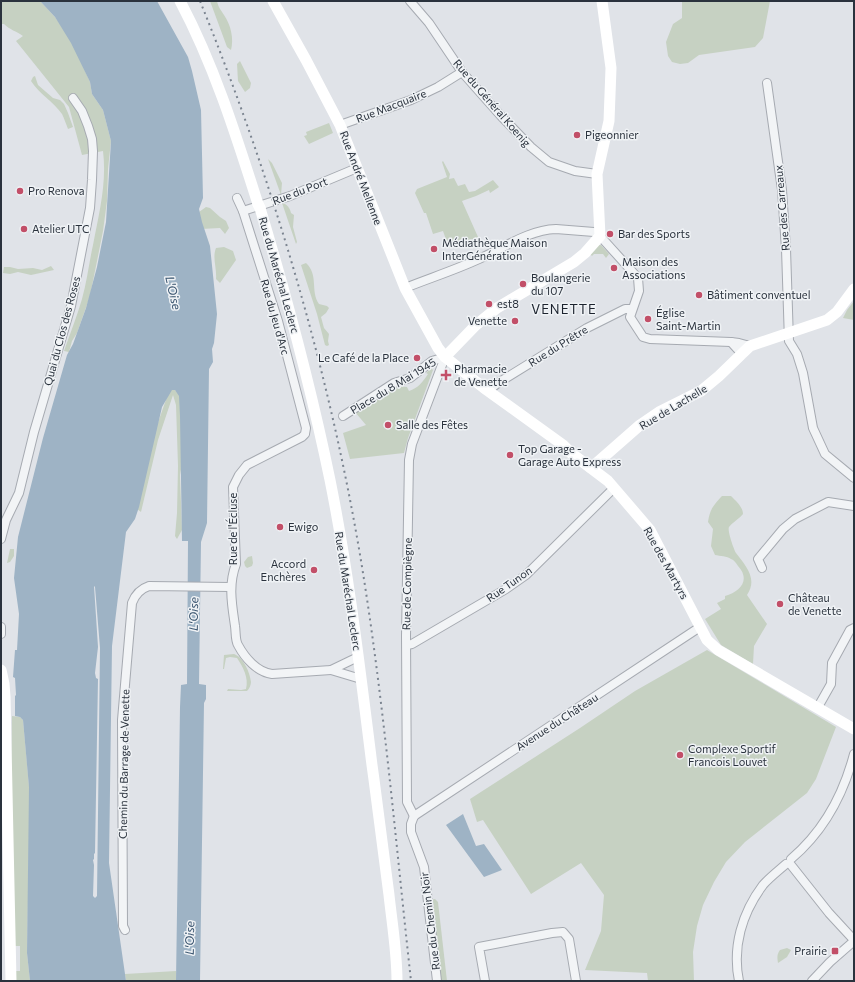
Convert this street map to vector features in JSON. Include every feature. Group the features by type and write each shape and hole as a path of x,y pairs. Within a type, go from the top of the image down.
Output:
{"street":[{"name":"Rue du Maréchal Leclerc","path":"180,1 208,60 230,117 259,206 292,319 319,429 339,528 358,657 394,932 397,981"},
{"name":"Rue André Mellenne","path":"273,1 340,124 405,288 425,325 445,357"},
{"name":"Rue du Général Koenig","path":"410,1 429,23 462,72 501,116 542,157 549,162 575,171 596,174"},
{"path":"445,357 476,325 497,308 574,262 585,253 600,236 596,174 610,121 611,68 602,1"},
{"name":"Rue Macquaire","path":"340,124 411,100 438,87 462,72"},
{"name":"Rue des Carreaux","path":"767,83 782,190 786,249 788,333"},
{"name":"Quai du Clos des Roses","path":"1,539 6,520 19,493 34,432 71,306 90,208 93,152 92,139 82,111 73,98"},
{"name":"Rue du Port","path":"243,211 290,196 357,168"},
{"name":"Rue du Jeu d'Arc","path":"237,198 243,211 278,321 306,428 305,434 302,437"},
{"path":"405,288 479,259 520,239 550,229 594,232 600,236 638,278 639,291 630,317 643,336 650,339 731,342 739,343 748,348 827,320 837,312 854,290"},
{"name":"Rue du Prêtre","path":"488,391 498,383 593,324 625,310 632,310"},
{"path":"788,333 789,341 797,354 803,373 812,428 825,454 854,478"},
{"name":"Rue de Lachelle","path":"591,468 640,425 659,412 701,391 720,376 748,348"},
{"name":"Rue des Martyrs","path":"445,357 488,391 563,445 614,488 650,530 707,640 718,650 853,726"},
{"name":"Place du 8 Mai 1945","path":"343,416 394,384 410,378 432,361 445,357"},
{"name":"Rue de Compiègne","path":"414,816 407,802 409,460 412,444 445,357"},
{"name":"Rue de l'Écluse","path":"302,437 247,465 239,475 233,487 236,564 230,587 237,644 254,666 266,673 272,674 331,670 358,657"},
{"name":"Rue Tunon","path":"407,645 412,644 506,589 526,574 614,488"},
{"path":"762,568 758,559 784,529 795,519 828,502 854,506"},
{"name":"Chemin du Barrage de Venette","path":"125,930 123,926 122,720 132,603 138,592 144,588 154,586 230,587"},
{"path":"1,626 1,634"},
{"name":"Avenue du Château","path":"414,816 700,627"},
{"path":"818,707 831,684 832,663 850,630 854,628"},
{"path":"342,665 344,674"},
{"path":"1,670 5,697 12,981"},
{"path":"331,670 361,679"},
{"path":"739,981 737,974 737,941 744,916 764,885 789,863 811,840 830,815 840,796 854,754"},
{"name":"Rue du Chemin Noir","path":"414,816 411,824 411,832 424,867 437,981"},
{"path":"789,863 829,913 854,941 830,962 812,981"},
{"path":"484,981 479,947 563,932 569,939 576,981"}],"green space":[{"path":"1,1 40,1 55,17 71,40 90,82 92,94 103,110 111,141 107,201 103,231 90,296 69,352 64,351 84,292 100,210 104,175 103,151 82,155 69,107 16,41 23,36 4,24 1,24"},
{"path":"210,1 217,1 228,23 232,37 231,50 227,47"},
{"path":"682,1 770,1 763,38 755,47 699,55 688,63 680,64 672,62 668,56 666,42 673,24 682,18"},
{"path":"240,61 251,83 250,88 245,92 238,81 237,64"},
{"path":"35,76 38,85 53,98 60,100 64,104 73,127 68,129 62,114 34,86 31,81"},
{"path":"329,123 333,133 309,144 304,136 307,135 306,132"},
{"path":"268,159 272,163 282,183 281,195"},
{"path":"443,161 450,174 449,179 454,178 458,186 465,184 469,192 475,191 493,180 499,187 490,193 489,190 462,201 478,237 449,248 443,231 433,234 426,213 424,213 415,193 417,189 447,177 442,162"},
{"path":"282,203 288,206 291,213 294,215 293,227 297,242 296,244"},
{"path":"206,207 210,208 226,221 229,228 225,234 220,228 201,229 199,212"},
{"path":"598,245 601,245 609,254 606,258 603,254 594,254 592,256 590,254"},
{"path":"224,247 233,251 236,260 220,283 216,279 214,256 216,248"},
{"path":"306,263 312,273 316,299 319,304 329,308 321,317 324,328 329,334 329,345 327,346 325,345 317,314 301,265"},
{"path":"51,266 54,270 31,275 18,272 10,274 3,273 4,267 18,269 33,268 42,270"},
{"path":"854,301 854,320 843,318 847,310"},
{"path":"431,368 433,370 404,453 350,459 343,433 366,425 355,412 351,413 396,386 407,387 409,391 415,388 424,380 428,374 426,373"},
{"path":"173,388 181,396 182,464 180,475 182,530 177,539 175,536 178,466 176,405 173,395 158,440 141,512 137,509 154,434 168,394"},
{"path":"722,496 731,496 742,509 743,514 729,527 730,536 735,551 747,568 751,578 750,589 747,595 767,624 754,646 753,664 721,645 705,619 721,609 717,603 725,599 725,596 735,592 744,581 742,571 735,562 728,557 715,555 711,546 713,529 708,522 712,508"},
{"path":"10,549 14,549 14,556 10,562 7,563"},
{"path":"252,556 252,566 247,568 244,562 248,557"},
{"name":"Complexe Sportif Francois Louvet","path":"707,650 836,727 816,779 807,793 745,842 726,862 714,882 703,905 697,926 693,952 694,981 648,981 647,973 585,970 601,931 604,895 581,863 531,894 483,820 477,822 470,799 635,691"},
{"path":"234,654 246,665 251,683 247,691 227,691 228,689 246,689 247,685 246,677 237,658 226,658 223,669 224,655"},
{"path":"12,716 20,717 23,720 30,797 27,953 30,981 15,981 15,971 20,971 20,946 14,946 11,788"},
{"path":"435,899 438,902 447,981 440,981 430,900"},
{"path":"787,948 791,950 787,957 778,963 779,951"},
{"path":"176,971 176,981 126,981 125,974"}],"water":[{"name":"L'Oise","path":"40,1 157,1 188,57 201,110 203,198 199,209 210,246 217,314 212,349 213,362 209,369 207,523 201,542 199,684 206,685 206,699 204,703 200,981 176,981 180,707 181,685 187,684 188,541 182,541 179,396 175,390 172,390 162,407 139,507 135,519 126,532 112,646 109,863 126,981 30,981 27,953 29,787 23,720 20,717 15,716 16,695 15,678 13,677 15,650 17,650 19,614 14,578 18,537 43,438 67,355 73,344 86,308 97,267 106,222 111,141 103,110 92,94 90,82 71,43 55,17","holes":["94,586 100,648 97,896 95,898 93,896 93,860 95,853 98,679 96,678 95,673 98,647"]},
{"path":"463,814 476,846 484,844 502,870 484,877 446,825"}],"railway":[{"path":"200,1 228,73 279,220 301,295 339,447 354,523 374,647 386,742 411,981"}],"place":[{"name":"Pigeonnier","path":"577,135"},
{"name":"Pro Renova","path":"20,191"},
{"name":"Atelier UTC","path":"24,229"},
{"name":"Bar des Sports","path":"610,234"},
{"name":"Médiathèque Maison InterGénération","path":"434,249"},
{"name":"Maison des Associations","path":"614,268"},
{"name":"Boulangerie du 107","path":"523,284"},
{"name":"Bâtiment conventuel","path":"699,295"},
{"name":"est8","path":"489,304"},
{"name":"Église Saint-Martin","path":"648,319"},
{"name":"Venette","path":"515,321"},
{"name":"Le Café de la Place","path":"417,358"},
{"name":"Pharmacie de Venette","path":"446,375"},
{"name":"Salle des Fêtes","path":"388,425"},
{"name":"Top Garage - Garage Auto Express","path":"510,455"},
{"name":"Ewigo","path":"280,527"},
{"name":"Accord Enchères","path":"314,570"},
{"name":"Château de Venette","path":"780,604"},
{"name":"Complexe Sportif Francois Louvet","path":"680,755"},
{"name":"Prairie","path":"835,951"}],"district":[{"name":"VENETTE","path":"564,309"}]}
